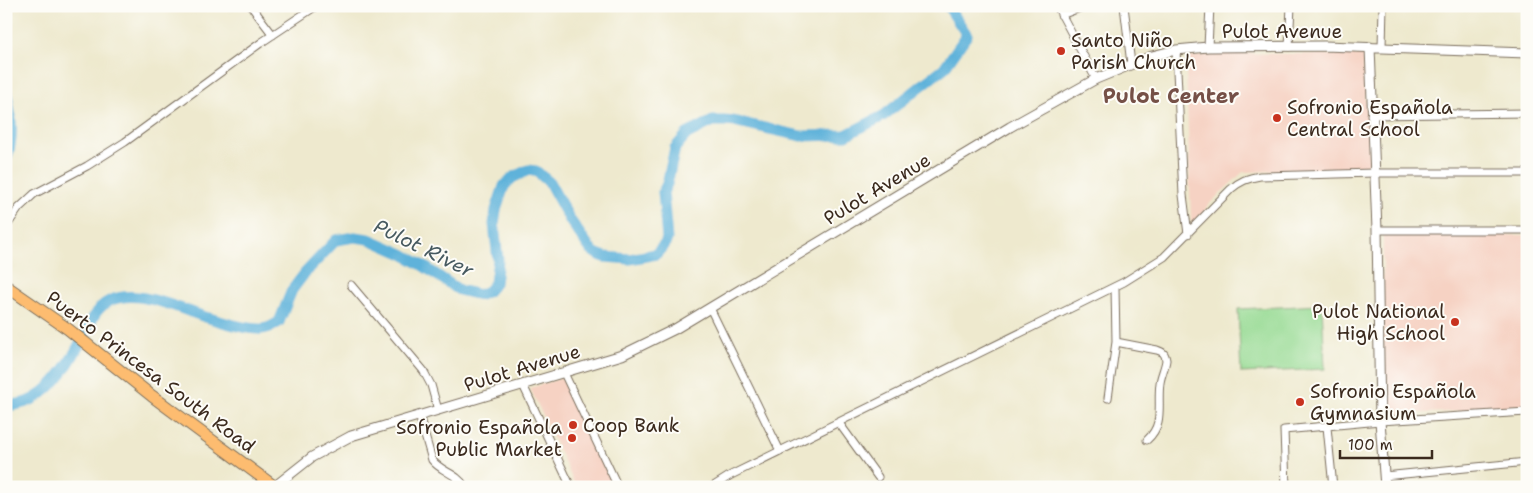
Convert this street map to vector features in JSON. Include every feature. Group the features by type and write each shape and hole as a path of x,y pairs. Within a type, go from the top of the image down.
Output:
{"main road":[{"name":"Puerto Princesa South Road","path":"6,286 68,329 152,396 274,487"}],"street":[{"path":"251,6 273,35"},
{"path":"6,227 19,208 34,194 87,166 125,142 316,6"},
{"path":"1057,6 1096,79"},
{"path":"1062,15 1085,6"},
{"path":"1124,6 1131,64"},
{"path":"1208,48 1210,6"},
{"path":"1289,46 1291,6"},
{"path":"1382,47 1383,6"},
{"path":"1370,46 1371,115 1377,230 1380,421 1385,487"},
{"name":"Pulot Avenue","path":"274,487 312,457 338,442 370,429 564,373 639,348 710,308 1010,127 1096,79 1131,64 1176,50 1208,48 1370,46 1527,53"},
{"path":"1176,50 1181,177 1188,234"},
{"path":"1371,115 1527,113"},
{"path":"712,487 730,475 780,450 839,423 1146,270 1164,257 1231,189 1247,178 1374,173 1527,173"},
{"path":"1377,230 1527,230"},
{"path":"351,285 423,370 431,385 438,410"},
{"path":"1108,398 1116,342 1115,287"},
{"path":"710,308 780,450"},
{"path":"1116,342 1157,350 1166,356 1160,383 1159,420 1155,430 1147,440"},
{"path":"564,373 618,487"},
{"path":"523,385 571,487"},
{"path":"1286,487 1284,430 1380,421 1527,412"},
{"path":"419,415 432,460 435,464 458,477 465,487"},
{"path":"839,423 878,477"},
{"path":"1328,427 1333,487"},
{"path":"1384,476 1527,462"}],"shaded area":[{"name":"Sofronio Española Central School","path":"1213,53 1363,55 1370,169 1243,172 1208,205 1194,226 1191,221 1187,58"},
{"name":"Pulot National High School","path":"1383,235 1527,235 1527,408 1383,415"},
{"name":"Sofronio Española Public Market","path":"562,378 614,487 576,487 530,388"}],"green space":[{"path":"1322,305 1325,369 1241,373 1238,309"}],"waterway":[{"name":"Pulot River","path":"6,406 30,401 44,392 62,373 70,361 95,314 106,303 119,298 149,299 214,320 247,328 261,329 279,322 292,290 336,240 355,237 369,239 403,254 459,290 480,295 488,291 495,283 498,260 494,224 496,210 504,186 512,178 528,170 536,171 549,182 570,220 591,250 597,254 605,257 630,259 656,254 667,239 663,192 667,184 675,148 687,134 713,121 733,121 801,136 846,135 883,116 944,68 967,35 948,6"},
{"path":"6,91 11,116 11,134 6,159"}],"place":[{"name":"Santo Niño Parish Church","path":"1061,51"},
{"name":"Sofronio Española Central School","path":"1277,118"},
{"name":"Pulot National High School","path":"1455,322"},
{"name":"Sofronio Española Gymnasium","path":"1300,402"},
{"name":"Coop Bank","path":"573,425"},
{"name":"Sofronio Española Public Market","path":"572,438"}],"district":[{"name":"Pulot Center","path":"1171,96"}]}
